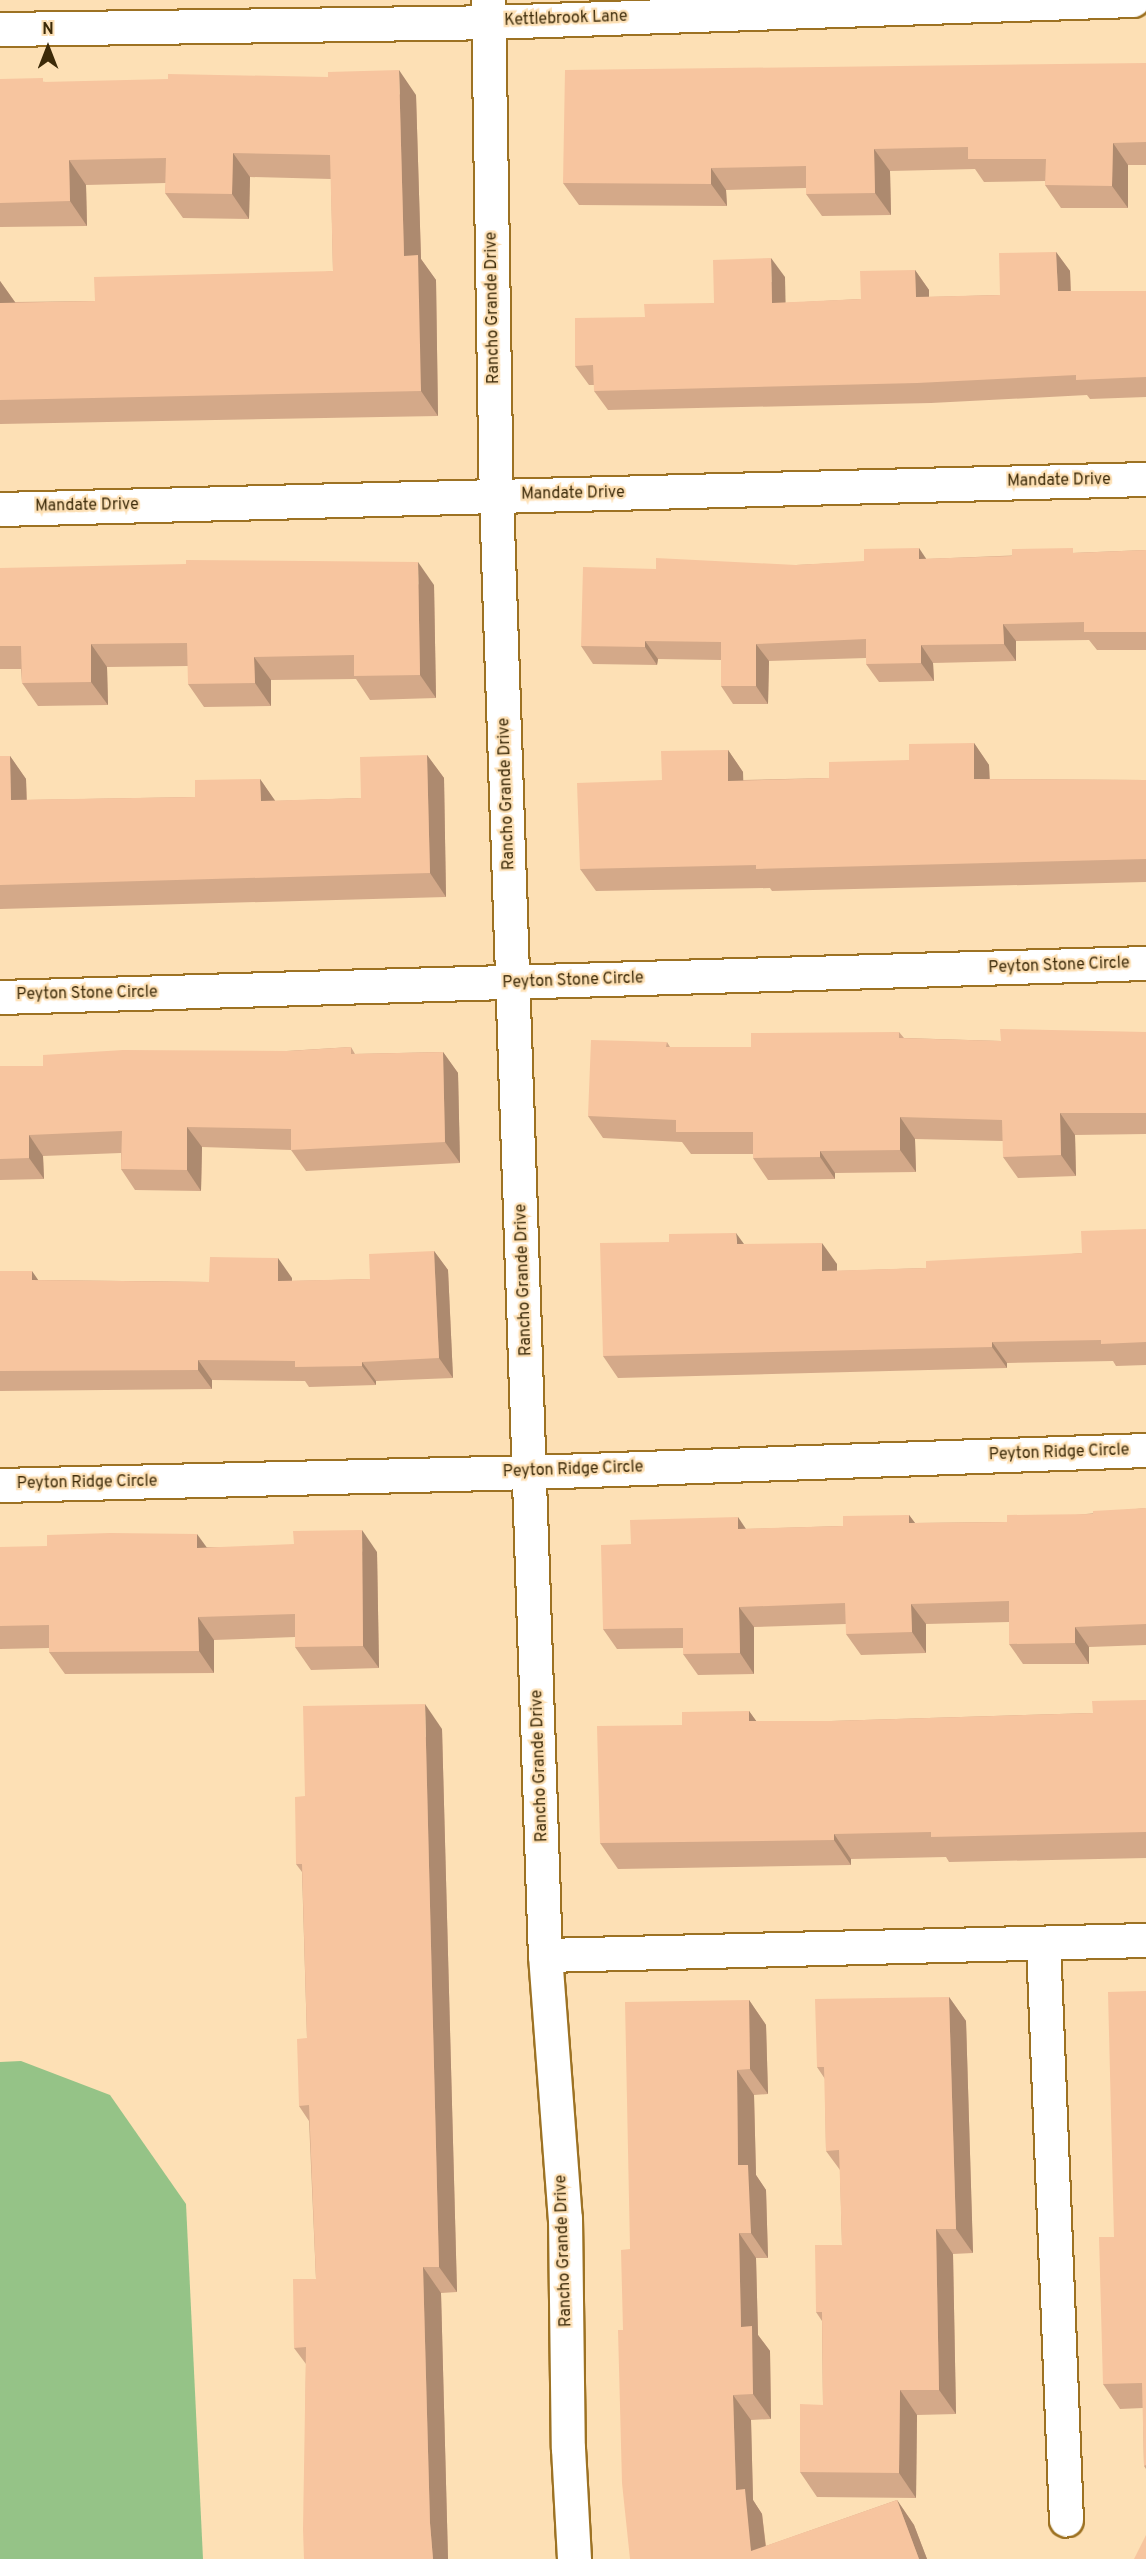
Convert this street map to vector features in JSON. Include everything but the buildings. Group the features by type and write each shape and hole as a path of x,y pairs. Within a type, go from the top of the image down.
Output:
{"street":[{"name":"Kettlebrook Lane","path":"0,29 488,11 1133,0"},
{"name":"Rancho Grande Drive","path":"488,11 496,496 531,1472 545,1955 565,2218 568,2448 574,2559"},
{"name":"Mandate Drive","path":"0,508 1146,479"},
{"name":"Peyton Stone Circle","path":"0,996 514,983 1146,963"},
{"name":"Peyton Ridge Circle","path":"0,1485 531,1472 1146,1450"},
{"path":"545,1955 1146,1940"},
{"path":"1043,1943 1066,2520"}],"shaded area":[{"path":"21,2061 110,2095 186,2204 203,2559 0,2559 0,2062"}]}
